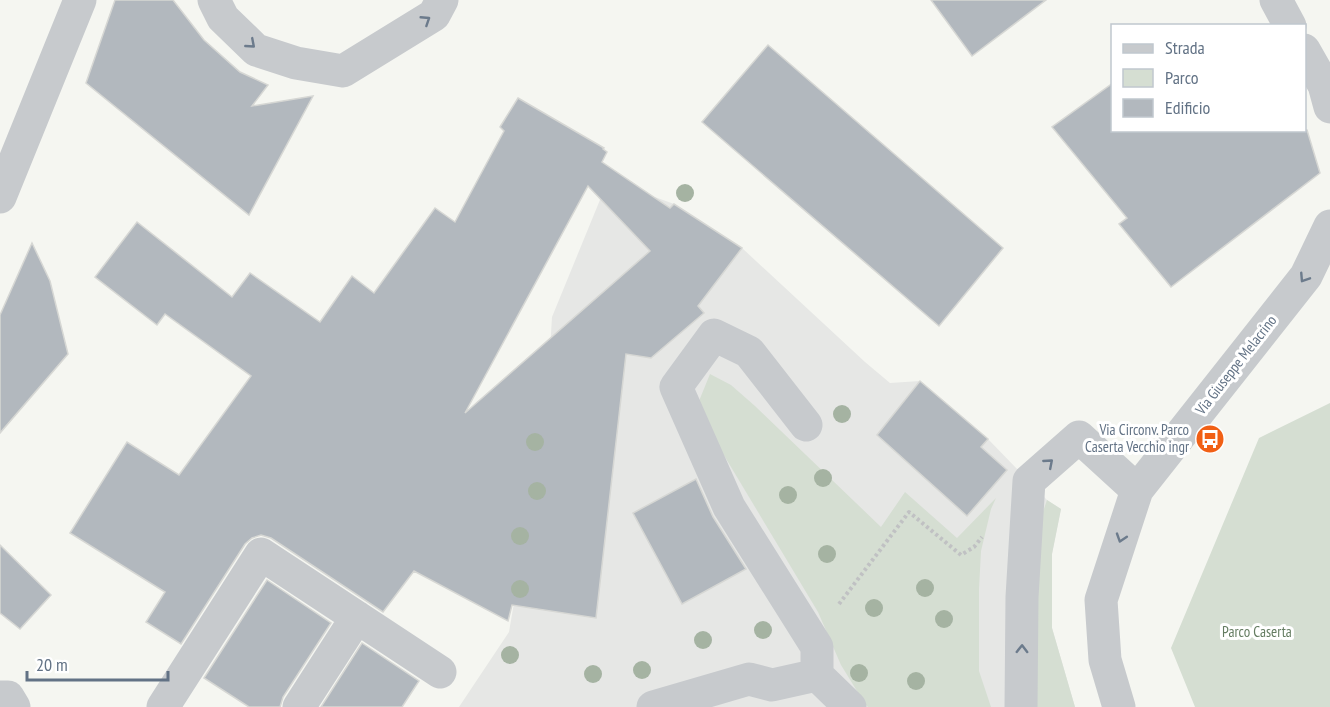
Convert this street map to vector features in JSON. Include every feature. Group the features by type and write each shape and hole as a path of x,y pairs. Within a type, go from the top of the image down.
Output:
{"street":[{"path":"0,197 80,0"},
{"path":"214,0 223,18 256,50 296,63 343,71 435,15 442,0"},
{"path":"1276,0 1289,24"},
{"path":"1306,53 1324,85 1330,106"},
{"name":"Via Giuseppe Melacrino","path":"1119,707 1105,660 1101,600 1137,490 1306,276 1330,226"},
{"path":"806,425 749,351 714,335 676,387 729,507 817,647 817,675 850,707"},
{"path":"1021,707 1022,597 1029,481 1079,436 1137,490"},
{"path":"164,707 261,554 440,672"},
{"path":"299,707 357,617"},
{"path":"653,707 749,679 772,685 817,675"},
{"path":"0,697 8,697 14,707"}],"path":[{"path":"812,639 909,512 961,555 974,547 988,530"}],"shaded area":[{"path":"611,173 626,178 652,196 674,204 742,248 890,383 920,381 988,439 1047,500 1061,509 1052,554 1052,628 1075,707 459,707 509,632 546,416 552,317"}],"green space":[{"path":"710,374 731,385 755,406 881,527 905,492 957,538 996,498 991,509 981,551 979,589 979,671 991,707 868,707 865,704 841,665 818,612 707,427 699,401"},
{"name":"Parco Caserta","path":"1330,403 1330,707 1195,707 1171,648 1259,438"},
{"path":"1047,500 1061,509 1052,554 1052,628 1075,707 1036,707 1033,541"}],"building":[{"path":"115,0 173,0 204,40 240,72 268,85 252,106 313,96 249,215 86,83"},
{"path":"931,0 1046,0 972,56"},
{"path":"768,45 1003,248 939,326 702,122"},
{"path":"1111,84 1111,132 1306,132 1307,130 1320,173 1171,287 1119,224 1127,218 1052,127"},
{"path":"518,98 604,148 607,152 602,162 670,208 674,204 742,248 698,306 704,313 651,358 626,354 596,618 512,605 508,621 414,571 383,612 271,538 261,535 245,544 181,644 146,622 165,592 70,533 127,442 179,475 251,376 165,314 157,325 95,277 137,222 232,297 250,273 320,322 352,276 374,293 435,208 455,222 504,131 500,127","holes":["588,186 650,251 465,413"]},
{"path":"32,243 50,281 68,354 0,433 0,315"},
{"path":"920,381 988,439 981,447 1007,470 967,516 877,435"},
{"path":"696,479 713,517 746,569 682,604 633,513"},
{"path":"0,545 51,595 20,629 0,613"},
{"path":"267,580 331,623 283,697 280,707 249,707 204,678"},
{"path":"362,643 419,681 402,707 321,707"}],"place":[{"name":"Via Circonv. Parco Caserta Vecchio ingr","path":"1210,439"}]}
